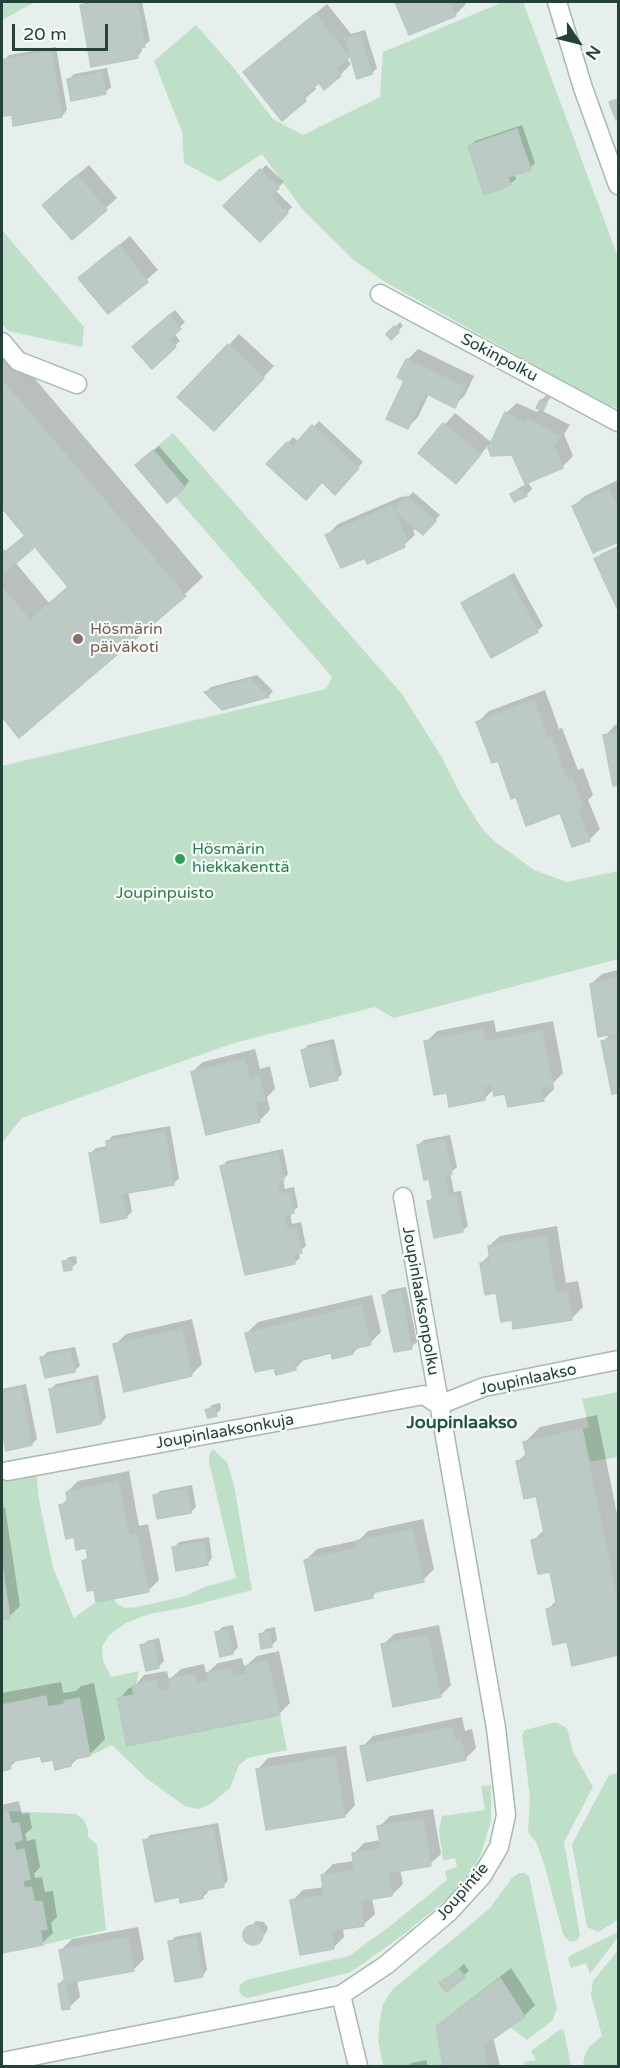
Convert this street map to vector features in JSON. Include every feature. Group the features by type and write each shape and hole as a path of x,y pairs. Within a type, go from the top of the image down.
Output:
{"street":[{"path":"557,2 583,88 618,186"},
{"name":"Sokinpolku","path":"380,294 618,422"},
{"path":"2,342 18,361 77,384"},
{"name":"Joupinlaaksonpolku","path":"403,1197 439,1405"},
{"name":"Joupinlaakso","path":"439,1405 484,1387 618,1360"},
{"name":"Joupinlaaksonkuja","path":"8,1471 424,1395 439,1405"},
{"name":"Joupintie","path":"2,2062 340,1995 386,1965 449,1912 482,1876 499,1847 506,1815 492,1704 439,1405"},
{"path":"340,1995 358,2067"}],"green space":[{"path":"2,2 35,2 2,20"},
{"path":"503,2 523,2 618,257 618,408 608,406 385,282 355,261 303,210 262,154 219,182 184,163 182,132 154,61 196,25 233,67 273,119 303,135 380,97 383,52"},
{"path":"2,230 84,327 82,347 8,331 2,323"},
{"name":"Joupinpuisto","path":"173,433 402,694 441,756 462,797 481,827 493,840 534,870 567,882 618,871 618,959 394,1018 375,1007 234,1043 22,1118 2,1143 2,766 326,689 332,677 175,496 184,487 153,450"},
{"path":"618,1392 618,1457 590,1462 582,1429 589,1427 582,1399"},
{"path":"213,1449 227,1462 234,1485 252,1590 187,1607 149,1614 126,1623 109,1635 102,1647 103,1661 111,1677 139,1671 136,1685 132,1686 134,1695 117,1699 127,1746 280,1715 287,1750 248,1758 239,1765 230,1788 211,1804 198,1809 185,1806 146,1778 112,1745 90,1756 79,1698 65,1701 65,1704 48,1707 46,1696 2,1705 2,1620 10,1618 2,1563 2,1475 36,1471 39,1500 53,1568 74,1618 96,1602 114,1599 117,1604 125,1608 137,1607 186,1596 204,1587 236,1578 209,1462 209,1455"},
{"path":"556,1722 567,1728 573,1752 593,1787 564,1842 580,1936 576,1941 571,1942 563,1934 545,1867 536,1842 528,1832 530,1796 522,1735 525,1730"},
{"path":"618,1773 618,1920 598,1932 587,1927 572,1844 609,1775"},
{"path":"491,1785 491,1821 480,1857 465,1884 403,1935 351,1972 248,1998 242,1996 239,1990 240,1985 246,1980 349,1956 447,1880 445,1871 457,1867 455,1858 443,1861 439,1829 442,1816 485,1810 481,1786"},
{"path":"8,1811 76,1814 84,1820 88,1829 88,1837 97,1845 106,1930 43,1945 40,1930 47,1929 42,1901 35,1902 31,1887 24,1888 23,1881 30,1879 24,1850 16,1851"},
{"path":"519,1873 529,1876 557,2009 552,2021 527,2040 510,2027 525,2017 500,1978 436,2026 443,2066 383,2066 378,2040 380,2020 383,2004 393,1989 490,1908 511,1879"},
{"path":"618,1932 618,1937 590,1974 586,1963 571,1968 569,1956"},
{"path":"618,1950 618,2066 583,2066 589,2047 602,2036 591,1995 593,1981"},
{"path":"561,2029 564,2031 571,2066 525,2066 524,2062 536,2060 531,2051"}],"building":[{"path":"98,2 128,2 128,4 137,2 145,47 136,49 138,58 91,67 80,5"},
{"path":"395,2 450,2 456,16 409,35"},
{"path":"315,14 350,57 335,69 341,76 324,90 319,83 303,96 306,101 282,121 243,72"},
{"path":"360,34 372,74 357,79 345,39"},
{"path":"51,51 62,117 13,126 12,115 3,116 2,110 2,70 4,70 2,60"},
{"path":"102,72 106,94 71,101 67,79"},
{"path":"618,99 618,119 616,120 609,102"},
{"path":"517,129 531,170 508,177 511,185 484,195 468,146"},
{"path":"260,169 279,188 271,196 288,213 260,242 223,206"},
{"path":"77,175 107,210 72,240 42,205"},
{"path":"119,245 148,282 108,314 78,278"},
{"path":"169,315 181,329 169,339 176,347 152,369 132,347"},
{"path":"394,326 399,332 391,340 386,334"},
{"path":"228,344 264,378 214,431 177,397"},
{"path":"406,359 465,387 455,408 425,393 408,429 386,419 404,381 397,377"},
{"path":"2,380 186,596 19,738 2,717 2,587 30,620 68,587 35,547 2,575 2,556 25,536 2,508"},
{"path":"540,400 547,403 543,411 536,408"},
{"path":"505,412 526,423 528,419 560,436 554,446 563,468 525,484 512,455 491,456 488,448"},
{"path":"443,423 481,454 456,484 418,453"},
{"path":"312,425 359,468 335,495 322,482 306,500 266,464 287,442 293,446"},
{"path":"153,450 185,488 167,503 135,465"},
{"path":"523,488 527,496 514,502 510,494"},
{"path":"609,489 618,504 618,542 593,553 572,506"},
{"path":"406,496 436,521 423,535 394,511"},
{"path":"392,505 407,540 403,541 405,547 367,564 365,558 341,568 325,535"},
{"path":"618,547 618,610 594,559"},
{"path":"509,577 538,632 491,658 461,603"},
{"path":"251,679 269,697 222,710 204,692"},
{"path":"534,700 548,739 552,737 567,780 572,778 583,807 578,809 590,841 572,847 560,813 526,826 516,797 511,799 498,761 492,763 476,722"},
{"path":"618,732 618,785 613,786 603,735"},
{"path":"618,977 618,1033 598,1037 590,984"},
{"path":"483,1030 485,1042 542,1031 553,1086 541,1088 544,1101 508,1107 505,1094 494,1096 492,1085 483,1087 485,1100 449,1107 447,1093 434,1095 424,1041"},
{"path":"618,1038 618,1093 612,1094 601,1041"},
{"path":"329,1044 338,1080 310,1087 301,1050"},
{"path":"245,1059 250,1079 259,1076 265,1101 255,1103 260,1122 206,1135 191,1072"},
{"path":"165,1131 174,1185 122,1194 127,1218 101,1223 89,1153 107,1150 106,1141"},
{"path":"445,1139 452,1174 445,1176 449,1196 456,1195 463,1232 434,1238 427,1201 433,1200 429,1179 424,1180 417,1145"},
{"path":"278,1153 284,1181 277,1182 280,1194 289,1192 294,1213 284,1216 287,1229 296,1227 302,1253 293,1255 295,1264 245,1275 220,1166"},
{"path":"546,1236 556,1293 568,1291 572,1320 513,1329 512,1320 501,1322 496,1293 485,1295 480,1263 490,1261 488,1246"},
{"path":"71,1260 72,1270 64,1271 62,1261"},
{"path":"401,1291 412,1349 394,1352 382,1295"},
{"path":"361,1305 371,1345 352,1349 353,1354 332,1359 331,1353 294,1362 296,1370 276,1375 274,1368 255,1372 245,1333"},
{"path":"182,1329 192,1376 124,1392 113,1344"},
{"path":"70,1351 75,1372 45,1378 40,1357"},
{"path":"93,1380 101,1424 57,1433 49,1389"},
{"path":"21,1388 32,1445 6,1451 2,1430 2,1392"},
{"path":"214,1407 217,1416 208,1418 205,1410"},
{"path":"582,1429 618,1604 618,1655 572,1666 567,1642 553,1645 546,1609 557,1607 550,1572 538,1574 531,1540 545,1537 536,1496 524,1499 516,1461 527,1459 523,1442"},
{"path":"118,1481 129,1536 137,1534 149,1592 96,1602 94,1590 87,1591 82,1561 88,1559 86,1548 76,1550 74,1537 66,1539 59,1505 68,1503 66,1492"},
{"path":"187,1489 191,1513 157,1519 153,1495"},
{"path":"412,1529 424,1582 371,1593 373,1598 315,1611 304,1560 357,1548 356,1541"},
{"path":"204,1542 208,1565 176,1571 172,1547"},
{"path":"2,1563 10,1619 2,1620"},
{"path":"228,1629 233,1654 220,1657 215,1632"},
{"path":"270,1632 272,1647 261,1649 259,1634"},
{"path":"428,1635 441,1697 393,1707 381,1644"},
{"path":"154,1642 159,1668 146,1671 140,1645"},
{"path":"268,1661 280,1715 127,1746 117,1698 134,1695 132,1686 156,1680 159,1691 170,1689 168,1679 194,1674 196,1683 208,1681 206,1673 231,1668 233,1676 246,1674 245,1666"},
{"path":"46,1696 48,1707 65,1704 64,1701 79,1698 90,1756 70,1760 71,1766 55,1770 53,1760 42,1762 40,1756 9,1762 11,1769 2,1771 2,1705"},
{"path":"452,1727 455,1741 461,1739 466,1760 367,1781 360,1746"},
{"path":"335,1756 345,1817 266,1830 256,1769"},
{"path":"8,1811 11,1824 19,1823 22,1840 14,1842 16,1851 24,1849 30,1879 23,1881 24,1888 31,1887 35,1902 42,1901 47,1929 40,1930 43,1945 2,1953 2,1812"},
{"path":"423,1819 431,1866 388,1873 392,1896 361,1901 364,1926 331,1931 334,1949 300,1955 290,1900 324,1895 321,1875 354,1870 352,1853 381,1849 377,1826"},
{"path":"213,1827 224,1887 202,1891 203,1898 200,1899 180,1903 179,1897 155,1902 143,1840"},
{"path":"253,1925 260,1928 263,1935 260,1942 253,1945 246,1942 243,1935 246,1928"},
{"path":"128,1937 134,1971 66,1983 70,2009 62,2010 58,1984 65,1982 59,1950"},
{"path":"196,1937 203,1977 175,1982 168,1941"},
{"path":"459,1969 465,1978 446,1992 439,1983"},
{"path":"500,1978 525,2017 483,2046 487,2066 443,2066 436,2026"}],"place":[{"name":"Hösmärin päiväkoti","path":"78,639"},
{"name":"Hösmärin hiekkakenttä","path":"180,859"}],"district":[{"name":"Joupinlaakso","path":"462,1423"}]}
